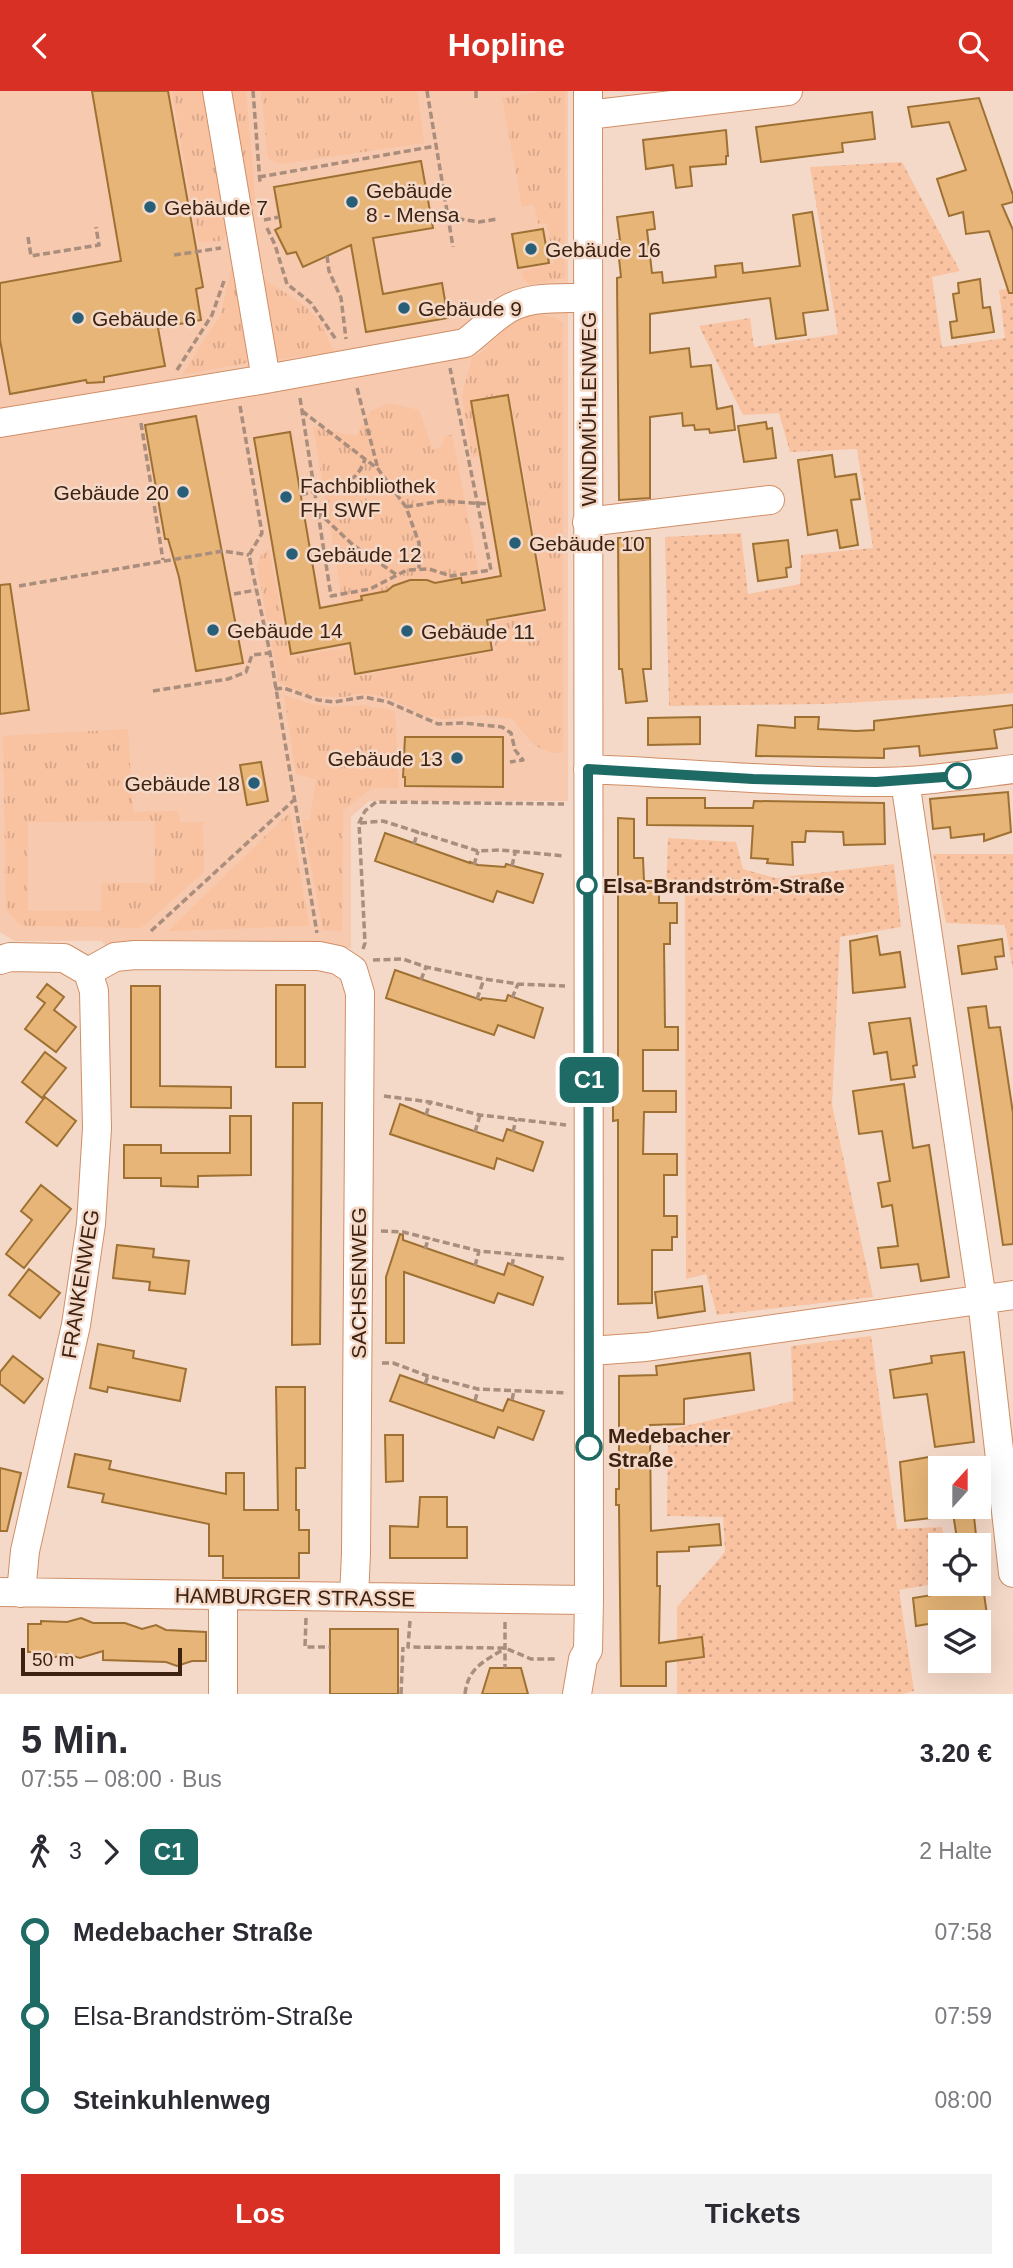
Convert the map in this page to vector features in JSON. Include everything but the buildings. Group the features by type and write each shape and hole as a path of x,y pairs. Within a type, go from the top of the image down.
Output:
{"street":[{"path":"217,91 266,379"},
{"path":"588,103 788,91"},
{"name":"WINDMÜHLENWEG","path":"577,1694 583,1659 588,1650 589,1600 588,103"},
{"name":"WINDMÜHLENWEG","path":"0,423 266,379 349,358 465,343 499,314 518,303 552,297 588,299"},
{"path":"587,522 770,500"},
{"path":"588,769 753,779 905,781 1013,769"},
{"path":"905,781 982,1300 1013,1573"},
{"path":"0,960 9,957 64,958 88,972 115,957 135,955 319,956 338,960 353,970"},
{"name":"SACHSENWEG","path":"353,970 360,993 354,1597"},
{"name":"FRANKENWEG","path":"10,1593 25,1551 76,1325 91,1224 97,1128 94,991 88,972"},
{"path":"590,1351 646,1347 1013,1295"},
{"name":"HAMBURGER STRASSE","path":"10,1593 589,1600"},
{"path":"223,1596 223,1694"}],"path":[{"path":"253,91 260,188"},
{"path":"427,91 453,247"},
{"path":"476,91 476,101"},
{"path":"259,177 436,146"},
{"path":"262,209 262,220 275,245 287,284 311,303 349,358"},
{"path":"262,220 279,217"},
{"path":"447,217 479,222 497,219"},
{"path":"28,237 31,256 99,244 96,227"},
{"path":"174,255 226,247"},
{"path":"327,256 329,271 341,298 349,358 378,469"},
{"path":"163,561 148,454 149,398 212,315 224,281"},
{"path":"300,398 331,596 370,592 407,570 429,569 452,578 491,570 448,360"},
{"path":"236,384 262,533 249,555 270,653 319,956"},
{"path":"302,411 378,469 406,506 419,543 419,570"},
{"path":"301,495 350,482 357,477 365,459"},
{"path":"406,506 442,501 489,504"},
{"path":"317,511 353,545 397,575"},
{"path":"19,586 223,551 249,555"},
{"path":"234,594 256,590"},
{"path":"153,691 228,679 246,672 252,655 270,653"},
{"path":"275,689 284,688 318,700 334,702 364,697 388,702 438,724 463,723 502,727 511,733 515,750 523,760 510,762"},
{"path":"135,955 135,946 294,800"},
{"path":"353,970 365,943 359,823 365,811 376,802 587,804"},
{"path":"359,823 383,821 478,851 500,850 588,858"},
{"path":"414,844 418,831"},
{"path":"474,865 478,851"},
{"path":"512,866 515,853"},
{"path":"353,970 367,960 403,960 426,967 518,984 588,987"},
{"path":"421,980 426,967"},
{"path":"477,999 484,979"},
{"path":"512,998 518,984"},
{"path":"359,1095 430,1102 480,1115 589,1129"},
{"path":"426,1115 430,1102"},
{"path":"475,1132 480,1115"},
{"path":"513,1132 516,1119"},
{"path":"358,1230 403,1232 479,1251 590,1260"},
{"path":"425,1249 429,1237"},
{"path":"475,1266 479,1251"},
{"path":"512,1266 514,1255"},
{"path":"357,1361 393,1363 428,1376 478,1389 590,1394"},
{"path":"425,1384 428,1376"},
{"path":"475,1401 478,1389"},
{"path":"512,1401 514,1391"},
{"path":"307,1597 304,1647 330,1647"},
{"path":"401,1694 403,1647 410,1621"},
{"path":"505,1629 505,1668"},
{"path":"403,1647 505,1648 531,1659 583,1659"},
{"path":"466,1694 467,1680 477,1666 505,1648"}],"shaded area":[{"path":"0,91 568,91 568,801 369,801 351,817 351,948 106,947 102,941 14,941 0,932"}],"green space":[{"path":"172,91 204,91 230,231 221,241 198,242"},
{"path":"229,91 246,91 256,205 248,212"},
{"path":"261,91 417,91 424,143 280,164 268,158"},
{"path":"543,91 565,91 565,278 530,285 523,278 522,271 554,264 547,223 538,224 534,204 522,207 502,98"},
{"path":"902,162 960,271 932,277 942,347 1005,338 999,290 1013,288 1013,693 825,704 669,706 665,537 741,533 748,594 800,584 801,555 873,548 857,449 790,452 779,413 743,415 699,326 750,318 754,347 838,334 810,167"},
{"path":"237,263 252,362 182,375 221,314 232,265"},
{"path":"259,276 304,305 320,322 334,352 272,360"},
{"path":"532,314 554,317 563,323 563,753 546,751 534,744 513,719 483,715 444,719 419,714 382,696 314,696 279,683 257,565 262,554 269,549 290,657 349,647 354,677 496,651 491,622 548,612 510,394 470,400 479,456 472,458 462,396 472,357 480,354 515,320"},
{"path":"388,403 419,410 433,450 441,447 445,437 452,434 480,580 462,583 461,578 443,586 424,580 404,581 378,597 376,593 361,596 362,600 343,604 313,427 356,436 371,411"},
{"path":"284,695 331,707 363,705 395,711 399,788 372,788 343,811 342,931 323,930 302,820 310,820 316,779 296,774"},
{"path":"128,729 133,812 179,811 180,823 203,822 204,872 141,928 21,926 6,910 3,736","holes":["155,821 155,883 101,883 101,911 28,911 28,822"]},
{"path":"290,812 309,926 168,931"},
{"path":"668,838 736,842 743,869 775,878 894,864 901,927 840,937 832,1105 873,1297 717,1315 706,1274 686,1279 685,892 666,891"},
{"path":"933,854 1013,854 1013,970 1005,925 946,923"},
{"path":"871,1336 897,1529 942,1527 943,1533 928,1533 928,1585 899,1590 914,1691 902,1694 677,1694 677,1607 725,1552 723,1517 667,1516 668,1430 793,1401 791,1346"}],"bus line":[{"name":"C1","path":"589,1447 588,769 753,779 876,782 958,776"}],"place":[{"name":"Gebäude 8 - Mensa","path":"352,202"},
{"name":"Gebäude 7","path":"150,207"},
{"name":"Gebäude 16","path":"531,249"},
{"name":"Gebäude 9","path":"404,308"},
{"name":"Gebäude 6","path":"78,318"},
{"name":"Gebäude 20","path":"183,492"},
{"name":"Fachbibliothek FH SWF","path":"286,497"},
{"name":"Gebäude 10","path":"515,543"},
{"name":"Gebäude 12","path":"292,554"},
{"name":"Gebäude 14","path":"213,630"},
{"name":"Gebäude 11","path":"407,631"},
{"name":"Gebäude 13","path":"457,758"},
{"name":"Gebäude 18","path":"254,783"},
{"name":"Elsa-Brandström-Straße","path":"587,885"},
{"name":"Medebacher Straße","path":"589,1447"}]}
